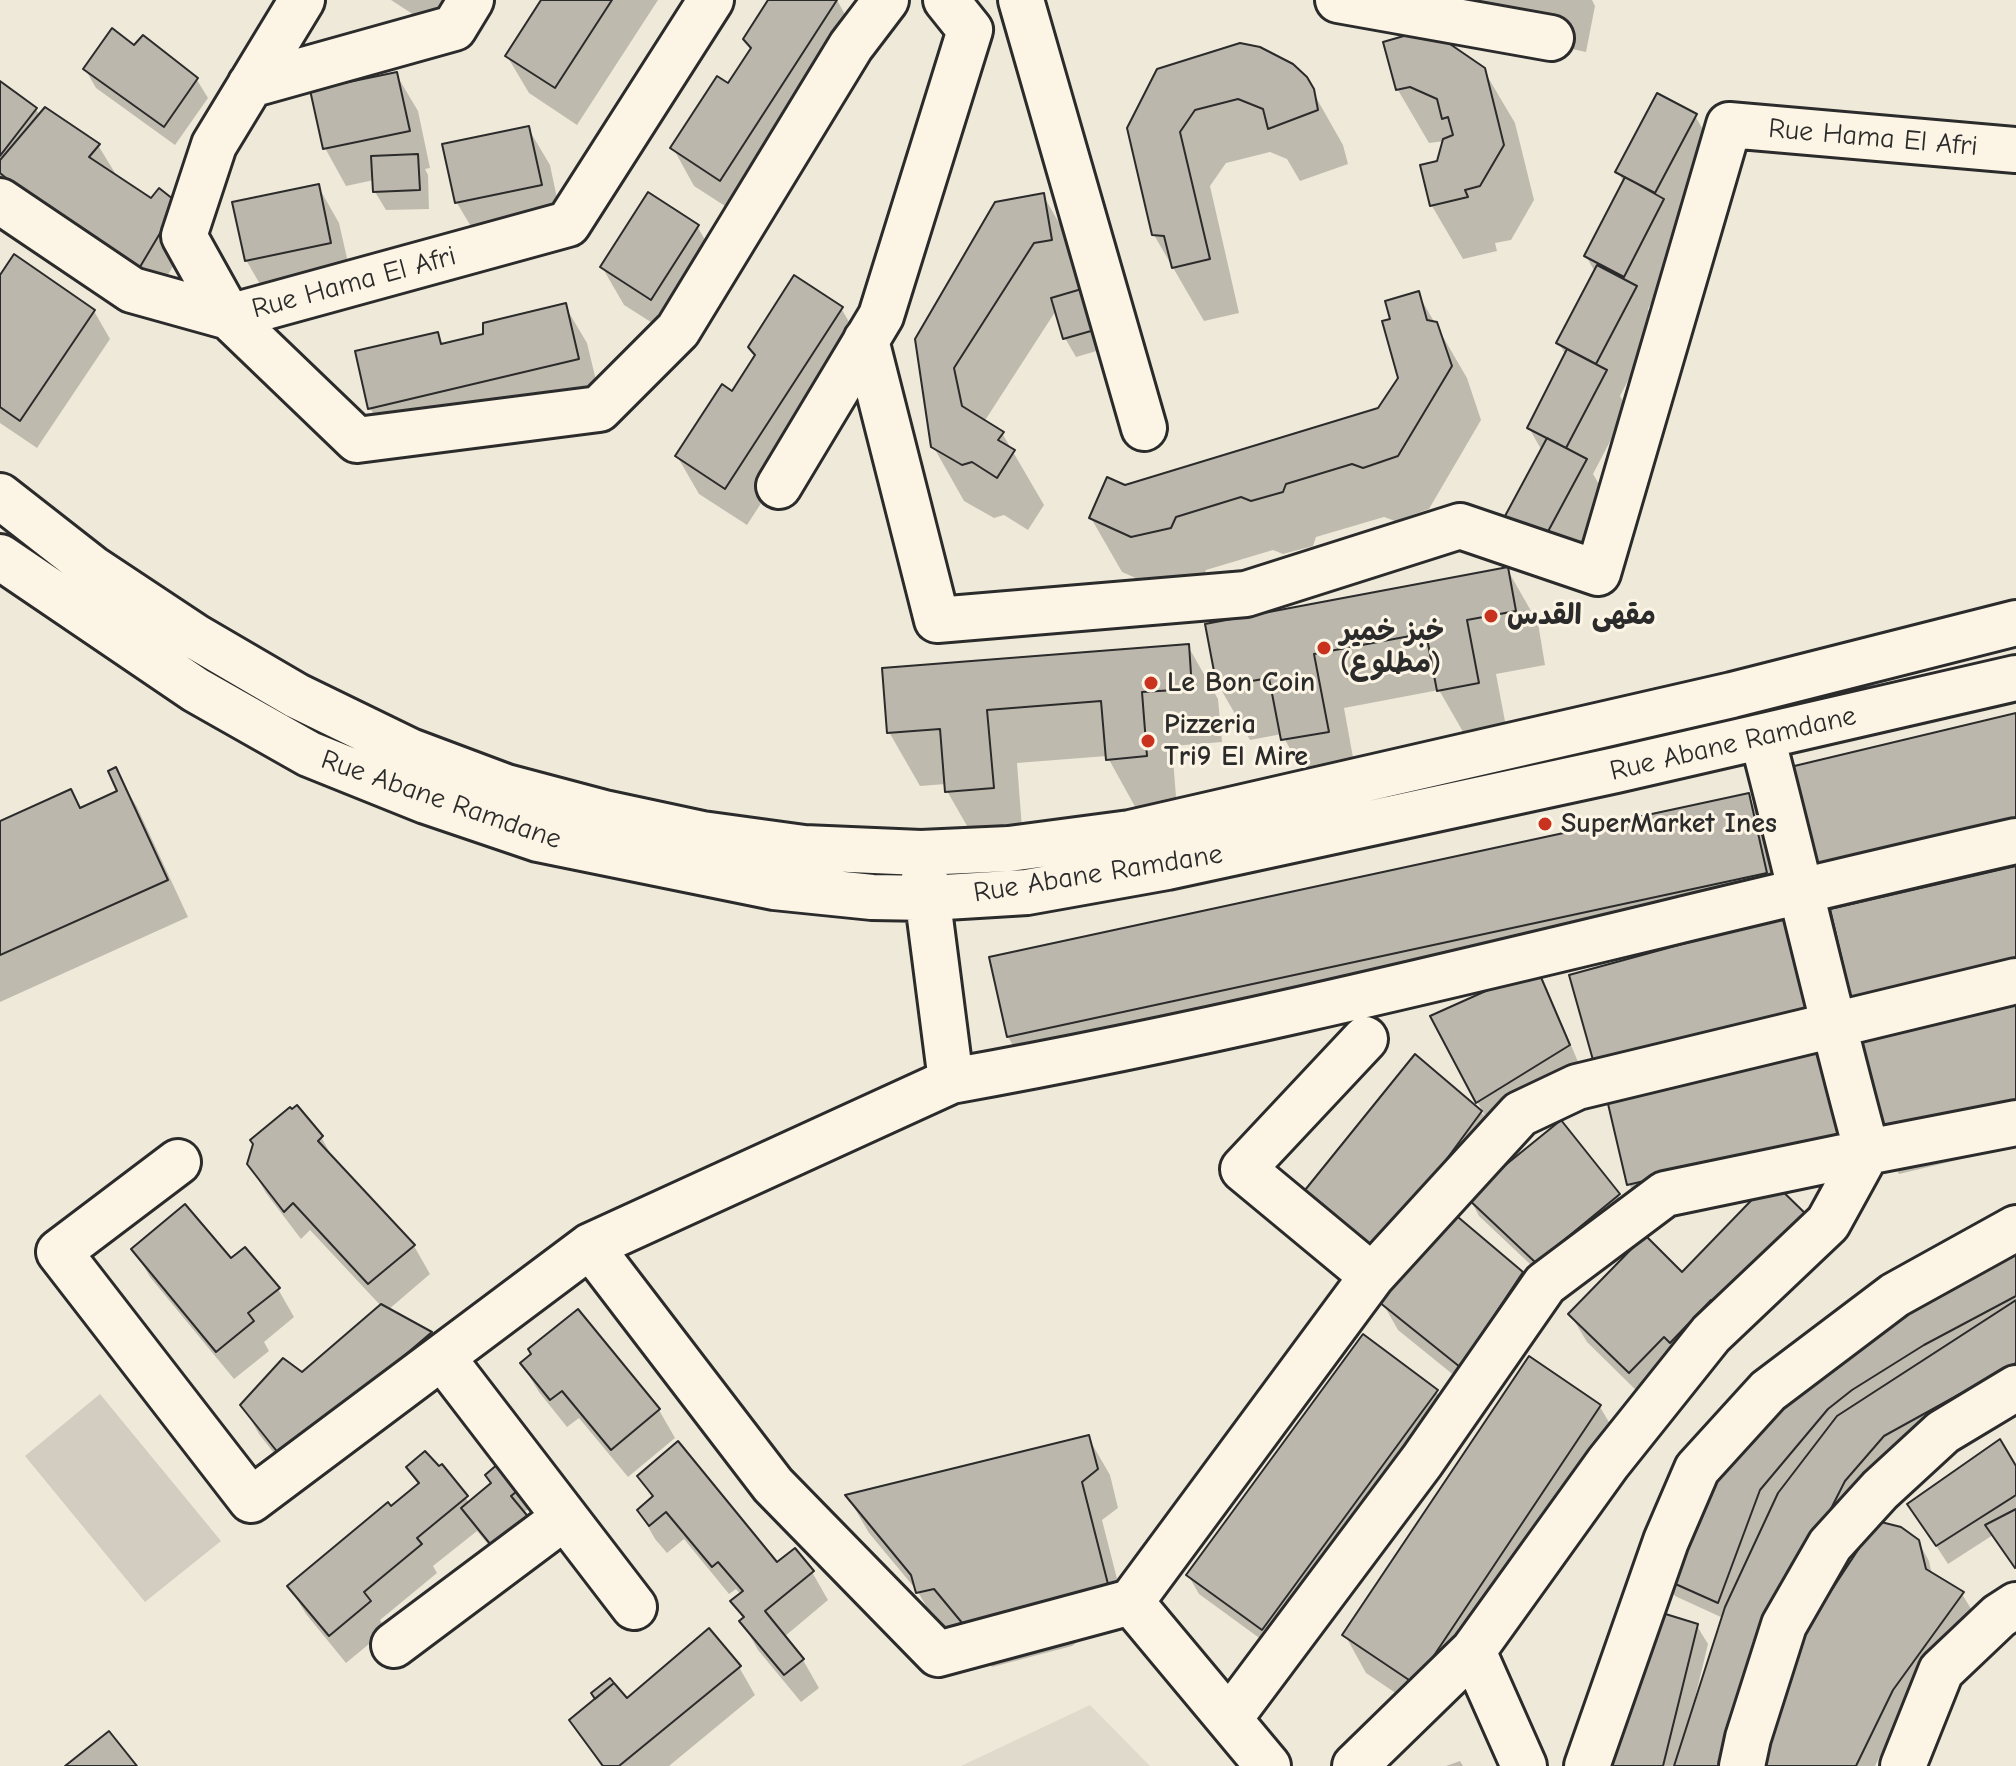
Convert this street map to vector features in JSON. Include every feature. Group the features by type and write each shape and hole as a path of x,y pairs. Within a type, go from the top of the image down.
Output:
{"street":[{"name":"Rue Hama El Afri","path":"302,0 214,145 184,236 229,317 568,224 711,0"},
{"path":"250,85 454,28 471,0"},
{"path":"0,201 132,290 229,317 357,440 599,409 678,330 851,46 886,0"},
{"path":"779,486 881,316 970,30 946,0"},
{"path":"1021,0 1144,428"},
{"path":"1338,0 1551,38"},
{"name":"Rue Hama El Afri","path":"866,340 937,620 1246,594 1460,526 1598,573 1729,125 2016,150"},
{"path":"0,496 92,568 196,637 297,696 410,751 506,787 702,834 804,848 921,853 1009,849 1130,833 1717,698 2016,623"},
{"name":"Rue Abane Ramdane","path":"0,557 196,690 309,754 426,801 538,839 774,887 872,897 929,898 1027,892 1167,867 2016,678"},
{"path":"1355,1766 1473,1651 1608,1463 1711,1334 1828,1223 1867,1152 1832,1025 1762,737"},
{"path":"178,1162 59,1252 251,1500 590,1246 951,1081 1393,990 1801,889 2016,841"},
{"path":"921,853 951,1081"},
{"path":"590,1246 773,1485 938,1654 1131,1602 1372,1276 1520,1114 1577,1087 2016,981"},
{"path":"1365,1039 1243,1169 1372,1276"},
{"path":"1229,1719 1422,1461 1545,1284 1665,1194 2016,1123"},
{"path":"1587,1766 1666,1541 1697,1469 1780,1381 1895,1295 2016,1228"},
{"path":"442,1357 634,1607"},
{"path":"1742,1766 1784,1625 1830,1545 1880,1490 1943,1432 2016,1388"},
{"path":"394,1645 565,1517"},
{"path":"1131,1602 1268,1766"},
{"path":"1903,1766 1941,1671 1999,1616 2016,1605"},
{"path":"1473,1651 1524,1766"}],"shaded area":[{"path":"100,1394 221,1541 145,1602 25,1456"},
{"path":"1090,1705 1150,1766 961,1766"}],"building":[{"path":"541,0 612,0 555,88 505,56"},
{"path":"768,0 837,0 720,181 670,148 717,76 728,83 751,48 743,39"},
{"path":"112,28 134,45 143,35 198,78 164,127 83,69"},
{"path":"1428,29 1485,68 1504,145 1480,186 1465,190 1468,197 1430,206 1420,165 1437,161 1443,139 1453,135 1448,117 1442,119 1437,99 1410,87 1396,90 1383,42"},
{"path":"1240,43 1260,47 1293,64 1314,89 1318,110 1268,129 1263,109 1238,99 1195,110 1180,132 1210,259 1172,268 1164,236 1152,235 1127,128 1157,69"},
{"path":"397,72 410,131 323,149 310,90"},
{"path":"0,81 37,108 0,156"},
{"path":"1657,93 1697,114 1655,193 1615,172"},
{"path":"45,107 100,144 89,157 151,198 159,188 178,203 131,282 0,173 0,160"},
{"path":"529,126 542,185 455,203 442,144"},
{"path":"418,154 420,190 373,192 371,156"},
{"path":"1625,177 1664,199 1624,277 1584,256"},
{"path":"319,184 331,243 245,261 232,202"},
{"path":"648,192 699,225 651,300 600,267"},
{"path":"1044,193 1052,240 1034,243 954,368 962,406 1004,432 998,440 1015,450 997,478 972,462 962,465 931,447 915,339 995,202"},
{"path":"14,254 95,310 20,421 0,407 0,275"},
{"path":"1597,265 1637,286 1596,364 1556,343"},
{"path":"794,275 843,307 725,489 675,456 722,384 732,391 755,355 748,347"},
{"path":"1085,288 1098,329 1063,339 1051,298"},
{"path":"1419,291 1427,320 1437,322 1452,366 1398,456 1363,468 1352,464 1286,484 1283,492 1251,501 1241,497 1176,517 1171,528 1131,537 1089,518 1107,477 1125,485 1378,408 1398,378 1382,321 1390,319 1385,301"},
{"path":"566,303 579,359 368,409 355,351 438,332 441,344 483,334 483,323"},
{"path":"1567,349 1607,370 1566,448 1527,428"},
{"path":"1547,438 1587,459 1545,537 1505,516"},
{"path":"1508,567 1516,611 1467,620 1479,683 1437,691 1426,633 1314,654 1329,732 1281,740 1269,678 1217,687 1205,624"},
{"path":"1189,644 1192,689 1142,692 1147,756 1106,760 1101,701 987,710 994,788 945,792 940,729 887,733 882,668"},
{"path":"2016,713 2016,829 1813,877 1786,768"},
{"path":"116,767 168,880 0,955 0,821 71,789 80,808 117,791 108,771"},
{"path":"1749,793 1767,873 1007,1037 989,957"},
{"path":"2016,866 2016,965 1852,1003 1830,909"},
{"path":"1785,916 1807,1008 1593,1060 1569,975"},
{"path":"1537,968 1570,1045 1476,1103 1430,1016"},
{"path":"2016,999 2016,1104 1875,1138 1851,1038"},
{"path":"1821,1041 1844,1135 1627,1185 1605,1091"},
{"path":"1415,1054 1482,1111 1377,1254 1301,1195"},
{"path":"297,1105 323,1136 318,1141 415,1245 368,1284 293,1203 284,1212 247,1164 253,1144 250,1140 290,1107 292,1109"},
{"path":"1561,1120 1620,1194 1536,1263 1466,1197"},
{"path":"1771,1180 1811,1219 1722,1311 1711,1300 1670,1343 1664,1337 1629,1373 1568,1314 1645,1235 1682,1272"},
{"path":"185,1204 231,1258 245,1247 280,1288 248,1313 254,1321 216,1352 131,1249"},
{"path":"1452,1212 1523,1272 1460,1367 1379,1302"},
{"path":"2016,1240 2016,1296 1924,1345 1852,1390 1828,1409 1760,1490 1718,1603 1662,1578 1714,1469 1802,1373"},
{"path":"2016,1300 2016,1363 1884,1436 1845,1481 1771,1627 1733,1766 1674,1766 1725,1607 1778,1493 1837,1416"},
{"path":"381,1304 432,1332 283,1459 240,1405 283,1358 302,1372"},
{"path":"578,1309 660,1409 611,1450 562,1391 550,1400 520,1363 531,1354 528,1349"},
{"path":"1363,1334 1438,1390 1262,1630 1186,1575"},
{"path":"1529,1356 1601,1405 1415,1684 1342,1635"},
{"path":"1089,1435 1098,1469 1082,1482 1109,1588 968,1630 934,1589 916,1593 911,1575 845,1495"},
{"path":"2000,1439 2016,1466 2016,1495 1936,1546 1907,1504"},
{"path":"678,1441 777,1562 795,1548 814,1571 765,1611 804,1659 784,1675 739,1621 744,1617 730,1601 743,1591 718,1562 712,1567 666,1512 649,1526 637,1510 653,1496 637,1476"},
{"path":"425,1451 439,1466 442,1464 468,1496 417,1538 422,1544 364,1592 371,1601 329,1636 287,1586 388,1502 391,1506 419,1483 406,1467"},
{"path":"506,1457 527,1483 511,1496 535,1525 499,1555 461,1508 491,1483 485,1475"},
{"path":"2016,1509 2016,1567 2015,1568 1985,1525"},
{"path":"1877,1521 1901,1527 1919,1540 1926,1569 1964,1592 1893,1690 1856,1766 1758,1766 1802,1635"},
{"path":"1646,1608 1698,1624 1663,1766 1602,1766"},
{"path":"709,1628 741,1666 619,1766 603,1766 569,1720 614,1683 627,1698"},
{"path":"610,1678 614,1683 595,1699 591,1693"},
{"path":"109,1731 137,1766 65,1766"}],"place":[{"name":"مقهى القدس","path":"1491,616"},
{"name":"خبز خمير (مطلوع)","path":"1324,648"},
{"name":"Le Bon Coin","path":"1151,683"},
{"name":"Pizzeria Tri9 El Mire","path":"1148,741"},
{"name":"SuperMarket Ines","path":"1545,824"}]}
